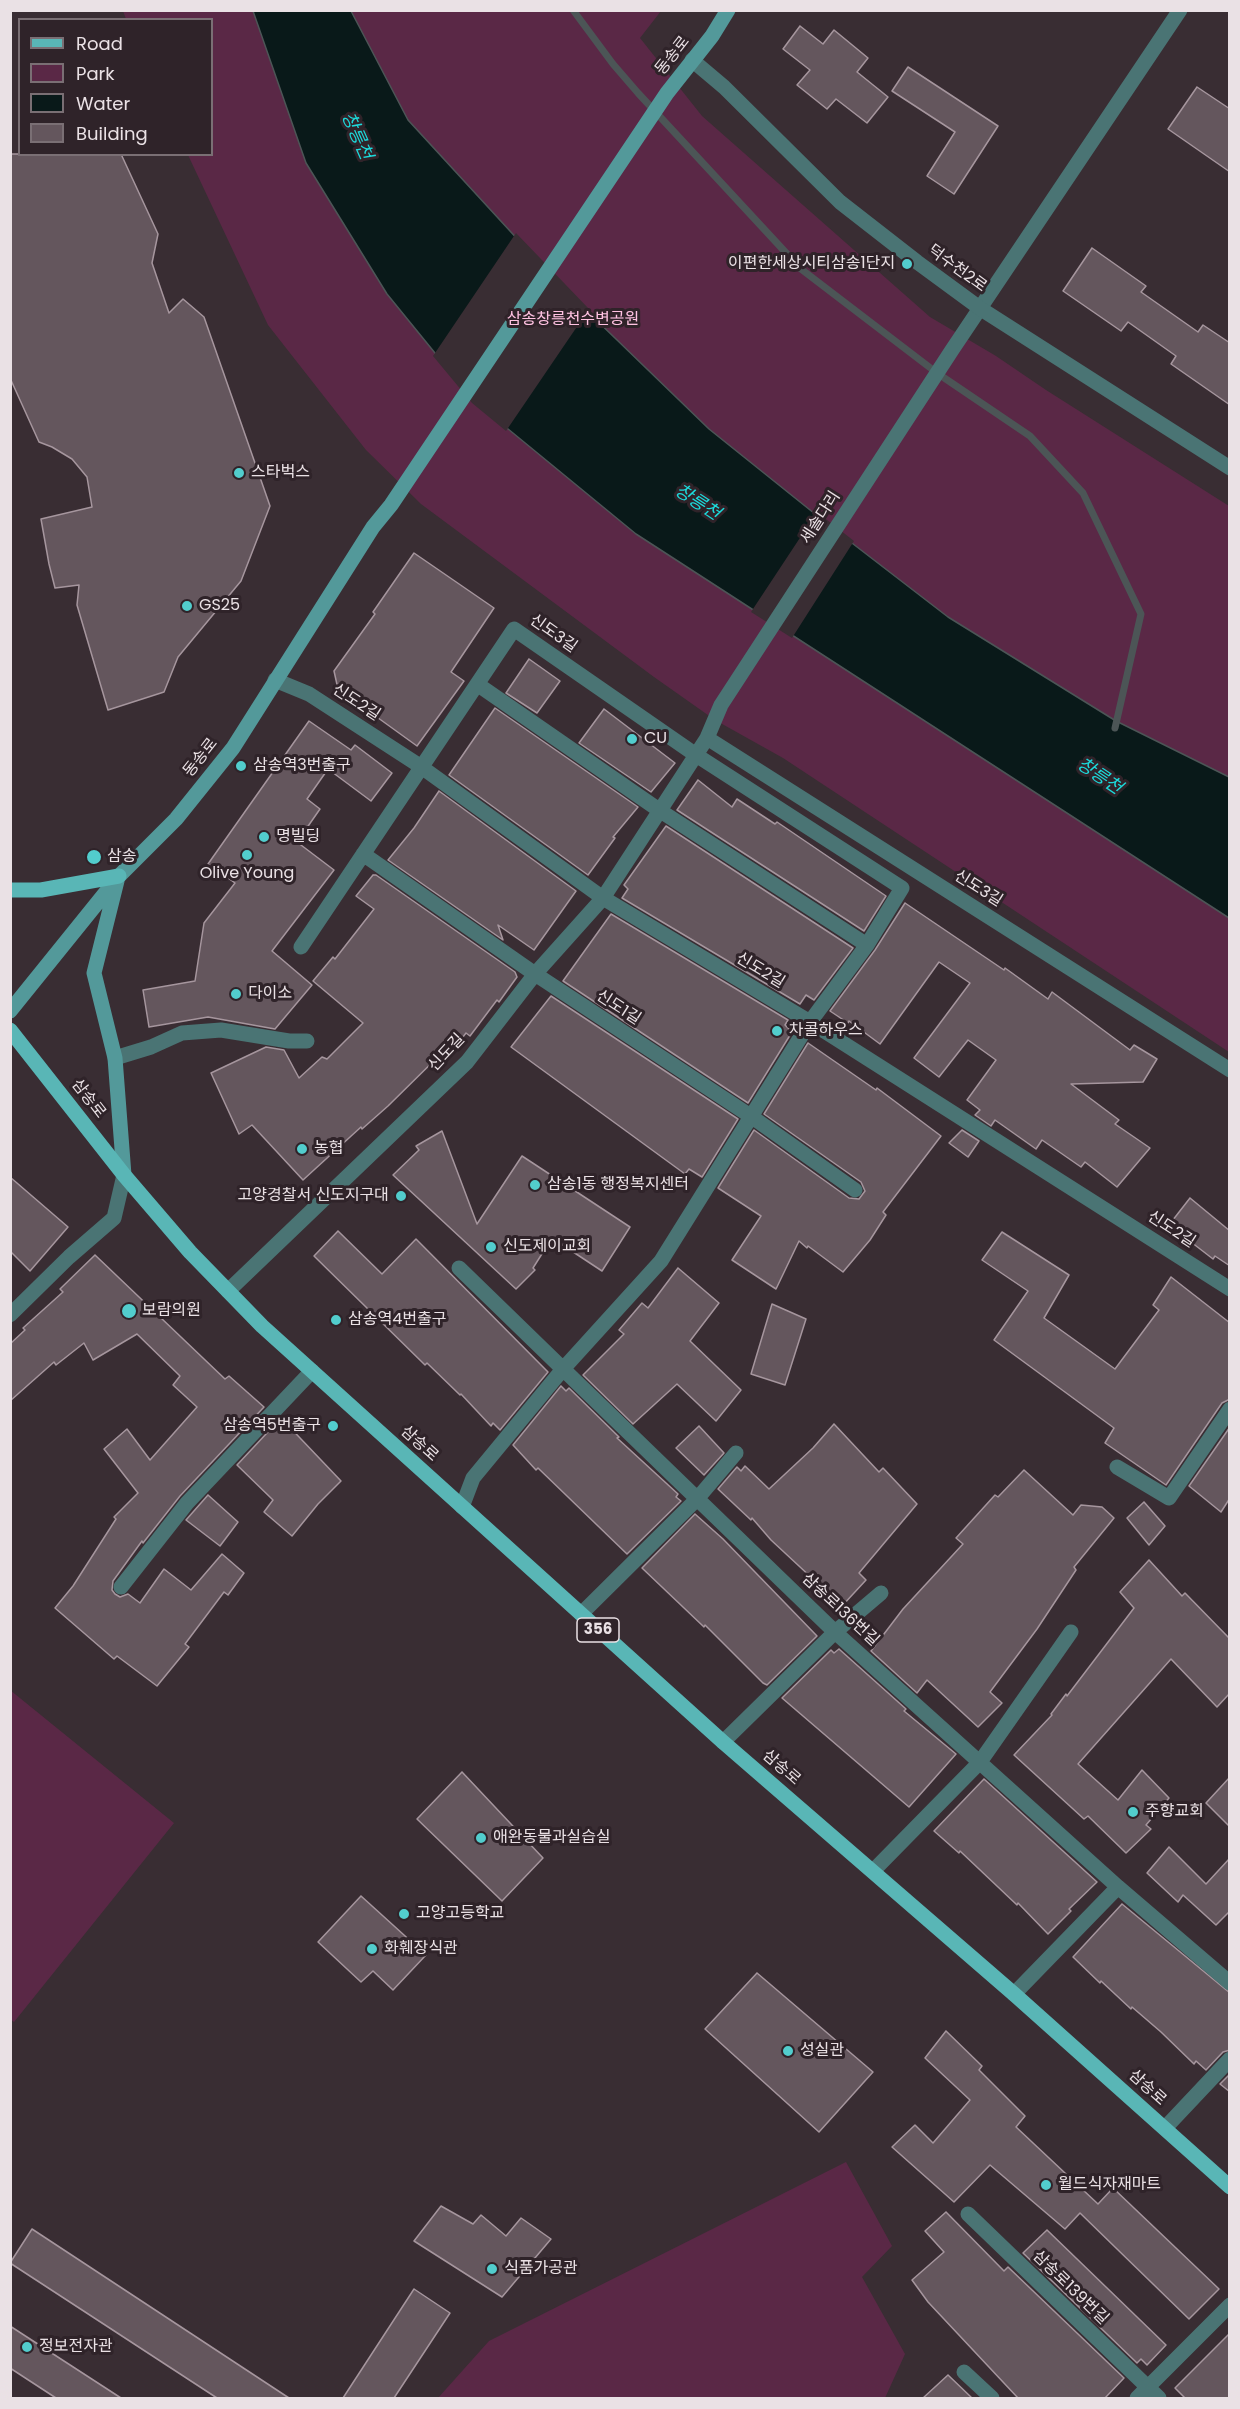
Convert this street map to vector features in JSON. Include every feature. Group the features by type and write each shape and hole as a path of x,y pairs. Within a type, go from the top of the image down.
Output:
{"main road":[{"name":"동송로","path":"10,1011 118,876 176,819 233,748 373,527 391,505 666,93 712,36 728,10"},
{"path":"10,890 41,890 118,876 94,973 115,1058 124,1175"},
{"name":"삼송로","path":"10,1030 124,1175 190,1252 312,1371 723,1742 1014,1994 1230,2187"}],"street":[{"name":"세솔다리","path":"721,705 952,350 1180,10"},
{"name":"덕수천2로","path":"692,60 723,87 840,202 981,309 1230,468"},
{"name":"신도3길","path":"477,684 514,629 696,755 902,888 867,945"},
{"name":"신도2길","path":"275,680 309,694 420,766 603,898 810,1022 1230,1289"},
{"path":"301,947 477,684 659,810 867,945 810,1022 661,1261 563,1369 473,1478 462,1507"},
{"name":"신도길","path":"228,1291 467,1062 535,974 603,898 707,738 721,705"},
{"name":"신도3길","path":"707,738 1230,1070"},
{"name":"신도1길","path":"363,854 535,974 752,1117 855,1190"},
{"path":"115,1058 151,1047 182,1033 221,1030 289,1041 307,1041"},
{"path":"10,1315 69,1257 114,1218 124,1175"},
{"name":"삼송로136번길","path":"459,1268 835,1632 1118,1887 1230,1983"},
{"path":"121,1587 187,1503 312,1371"},
{"path":"1117,1467 1169,1498 1230,1408"},
{"path":"580,1614 697,1499 736,1453"},
{"path":"723,1742 835,1632 881,1593"},
{"path":"873,1871 980,1762 1071,1632"},
{"path":"1014,1994 1118,1887"},
{"path":"1165,2128 1230,2058"},
{"name":"삼송로139번길","path":"968,2214 1148,2395 1230,2305"},
{"path":"964,2372 992,2398"}],"green space":[{"name":"삼송창릉천수변공원","path":"123,11 661,11 640,38 702,116 930,317 996,356 1229,506 1229,1052 783,758 715,720 421,504 366,450 268,325 188,156 213,156 213,18 126,18"},
{"path":"10,1690 174,1823 14,2022 10,2019"},
{"path":"846,2162 892,2246 862,2277 905,2354 885,2398 438,2398 489,2341"}],"water":[{"name":"창릉천","path":"253,11 351,11 408,120 555,280 709,429 948,617 1116,721 1229,777 1229,918 636,534 474,401 387,294 306,163"}],"pier":[{"path":"516,233 589,309 506,431 472,403 433,356"},
{"path":"817,512 854,541 792,638 751,612"}],"building":[{"path":"800,26 823,44 834,30 868,58 857,72 888,97 867,123 836,99 827,109 797,85 810,70 783,49"},
{"path":"908,67 998,126 954,194 927,176 955,132 892,91"},
{"path":"1197,87 1230,109 1230,172 1168,129"},
{"path":"10,154 18,154 18,156 122,156 158,234 152,263 169,313 183,299 204,317 270,506 241,581 178,657 164,692 108,710 77,605 79,585 55,588 41,519 92,507 87,477 72,459 39,442 10,378"},
{"path":"1092,248 1146,286 1141,292 1198,332 1203,325 1230,343 1230,405 1171,364 1176,356 1128,322 1121,331 1063,291"},
{"path":"414,553 494,608 451,672 464,681 417,746 338,689 334,671 375,614 373,612"},
{"path":"529,659 560,681 537,713 506,693"},
{"path":"495,708 638,807 613,837 615,838 588,875 449,775"},
{"path":"604,709 675,763 651,792 579,743"},
{"path":"309,721 351,750 355,745 392,773 371,801 328,769 307,799 320,809 297,842 334,870 272,951 312,985 275,1029 208,1017 149,1027 143,990 195,981 204,923 235,883 208,864"},
{"path":"698,780 732,807 737,799 775,824 777,822 886,896 864,931 677,810"},
{"path":"439,791 576,891 534,950 498,925 503,940 388,860 414,828"},
{"path":"666,826 853,948 814,1000 806,995 800,1004 622,898 628,889 624,885"},
{"path":"373,875 515,972 517,977 470,1036 466,1033 459,1042 455,1040 388,1106 362,1129 361,1127 303,1180 252,1125 239,1134 211,1073 266,1047 284,1050 299,1078 322,1057 327,1059 363,1023 313,981 333,957 335,959 374,909 356,896"},
{"path":"905,903 1048,999 1052,992 1130,1050 1134,1045 1157,1059 1143,1082 1071,1084 1119,1120 1115,1124 1150,1148 1117,1187 1085,1162 1081,1167 1042,1140 1036,1149 995,1120 991,1126 975,1115 980,1110 967,1100 996,1060 968,1040 939,1077 914,1058 970,983 939,962 880,1044 849,1021 848,1023 830,1011 875,950"},
{"path":"611,914 788,1020 785,1025 792,1032 748,1103 563,981"},
{"path":"551,996 738,1119 702,1177 689,1169 685,1174 511,1047"},
{"path":"808,1043 876,1090 877,1088 941,1136 883,1212 886,1215 870,1240 843,1272 799,1241 776,1289 732,1260 761,1216 718,1188 754,1130 849,1198 859,1199 865,1191 861,1182 764,1114"},
{"path":"962,1130 979,1141 968,1157 949,1143"},
{"path":"442,1131 477,1224 522,1156 630,1227 602,1271 552,1238 533,1268 535,1270 516,1289 393,1175 419,1150 416,1146"},
{"path":"10,1177 68,1227 30,1271 10,1251"},
{"path":"1190,1198 1230,1231 1230,1266 1215,1256 1213,1259 1169,1225"},
{"path":"338,1231 382,1274 416,1239 548,1372 500,1430 493,1423 491,1426 461,1394 427,1363 425,1365 314,1256"},
{"path":"1002,1232 1069,1275 1044,1318 1115,1369 1159,1310 1153,1305 1171,1277 1230,1323 1230,1399 1222,1403 1166,1485 1105,1443 1114,1428 994,1340 1028,1291 982,1260"},
{"path":"95,1255 225,1379 229,1376 264,1407 180,1496 143,1543 142,1541 113,1581 112,1590 115,1594 120,1597 128,1594 140,1603 164,1569 191,1590 222,1554 244,1573 228,1595 224,1592 185,1644 189,1647 157,1686 117,1656 114,1659 55,1608 73,1586 116,1519 114,1517 138,1493 104,1449 127,1429 150,1460 197,1407 173,1385 180,1376 137,1334 93,1360 84,1343 56,1365 54,1362 10,1401 10,1344 25,1330 23,1328 63,1292 60,1289"},
{"path":"678,1268 719,1303 690,1341 741,1390 716,1421 677,1384 633,1424 583,1375 624,1334 619,1330 642,1303 648,1308"},
{"path":"772,1304 806,1319 785,1385 751,1374"},
{"path":"561,1386 566,1391 569,1388 619,1437 617,1438 678,1494 676,1497 681,1501 627,1554 538,1468 536,1470 513,1445"},
{"path":"281,1418 341,1481 318,1504 292,1536 264,1512 273,1500 237,1465"},
{"path":"834,1424 879,1472 883,1468 917,1504 859,1573 866,1580 842,1606 771,1540 752,1518 751,1520 718,1489 737,1467 741,1471 745,1466 769,1489 813,1448"},
{"path":"699,1426 724,1453 704,1475 676,1448"},
{"path":"1230,1427 1230,1498 1221,1512 1189,1486"},
{"path":"1024,1470 1073,1515 1081,1505 1102,1507 1114,1518 1074,1567 1076,1570 1037,1629 990,1692 1002,1703 978,1727 927,1680 917,1693 871,1651 903,1609 963,1544 956,1538 995,1495 998,1497"},
{"path":"208,1495 238,1522 220,1546 186,1520"},
{"path":"1144,1502 1165,1526 1149,1545 1127,1518"},
{"path":"695,1514 723,1539 817,1636 767,1685 642,1568"},
{"path":"1149,1560 1182,1596 1185,1593 1230,1639 1230,1693 1217,1707 1171,1659 1078,1764 1118,1800 1142,1770 1169,1798 1146,1825 1151,1829 1126,1853 1088,1816 1084,1819 1014,1755 1052,1715 1134,1608 1120,1592"},
{"path":"839,1649 906,1709 904,1711 956,1754 909,1807 782,1698 831,1650 834,1653"},
{"name":"애완동물과실습실","path":"462,1772 543,1858 502,1901 417,1819"},
{"path":"1230,1777 1230,1827 1206,1803"},
{"path":"984,1779 1097,1882 1069,1909 1071,1911 1048,1934 1018,1903 1017,1905 960,1851 959,1853 934,1831"},
{"path":"1169,1847 1206,1884 1230,1858 1230,1911 1216,1925 1183,1895 1178,1902 1147,1873"},
{"name":"화훼장식관","path":"361,1896 426,1955 393,1990 373,1971 361,1982 318,1942"},
{"path":"1122,1904 1230,1993 1230,2050 1223,2052 1206,2070 1196,2061 1194,2064 1161,2032 1132,2007 1131,2009 1101,1981 1100,1983 1073,1957"},
{"name":"성실관","path":"757,1973 873,2072 819,2132 705,2029"},
{"path":"946,2031 982,2066 979,2070 1025,2116 1016,2127 1098,2204 1113,2188 1219,2289 1189,2319 1080,2213 1065,2229 990,2165 954,2202 892,2147 915,2125 933,2143 970,2100 925,2058"},
{"path":"1230,2074 1230,2092 1220,2084"},
{"name":"식품가공관","path":"441,2206 473,2224 481,2215 506,2236 521,2218 551,2239 502,2297 414,2241"},
{"path":"946,2212 1004,2271 1008,2267 1124,2378 1105,2398 1018,2398 928,2302 912,2280 944,2252 925,2231"},
{"path":"32,2229 289,2398 217,2398 10,2263"},
{"path":"1047,2230 1166,2345 1147,2365 1141,2359 1137,2363 1023,2253"},
{"path":"414,2289 450,2313 394,2398 343,2398"},
{"name":"정보전자관","path":"10,2326 121,2398 56,2398 10,2368"},
{"path":"1230,2333 1230,2398 1185,2398 1175,2388"},
{"path":"948,2375 972,2398 923,2398"}],"waterway":[{"path":"573,10 613,64 638,93 801,269 937,373 1030,436 1083,493 1141,614 1115,728"}],"place":[{"name":"이편한세상시티삼송1단지","path":"907,264"},
{"name":"스타벅스","path":"239,473"},
{"name":"GS25","path":"187,606"},
{"name":"CU","path":"632,739"},
{"name":"삼송역3번출구","path":"241,766"},
{"name":"명빌딩","path":"264,837"},
{"name":"Olive Young","path":"247,855"},
{"name":"삼송","path":"94,857"},
{"name":"다이소","path":"236,994"},
{"name":"차콜하우스","path":"777,1031"},
{"name":"농협","path":"302,1149"},
{"name":"삼송1동 행정복지센터","path":"535,1185"},
{"name":"고양경찰서 신도지구대","path":"401,1196"},
{"name":"신도제이교회","path":"491,1247"},
{"name":"보람의원","path":"129,1311"},
{"name":"삼송역4번출구","path":"336,1320"},
{"name":"삼송역5번출구","path":"333,1426"},
{"name":"주향교회","path":"1133,1812"},
{"name":"애완동물과실습실","path":"481,1838"},
{"name":"고양고등학교","path":"404,1914"},
{"name":"화훼장식관","path":"372,1949"},
{"name":"성실관","path":"788,2051"},
{"name":"월드식자재마트","path":"1046,2185"},
{"name":"식품가공관","path":"492,2269"},
{"name":"정보전자관","path":"27,2347"}]}
